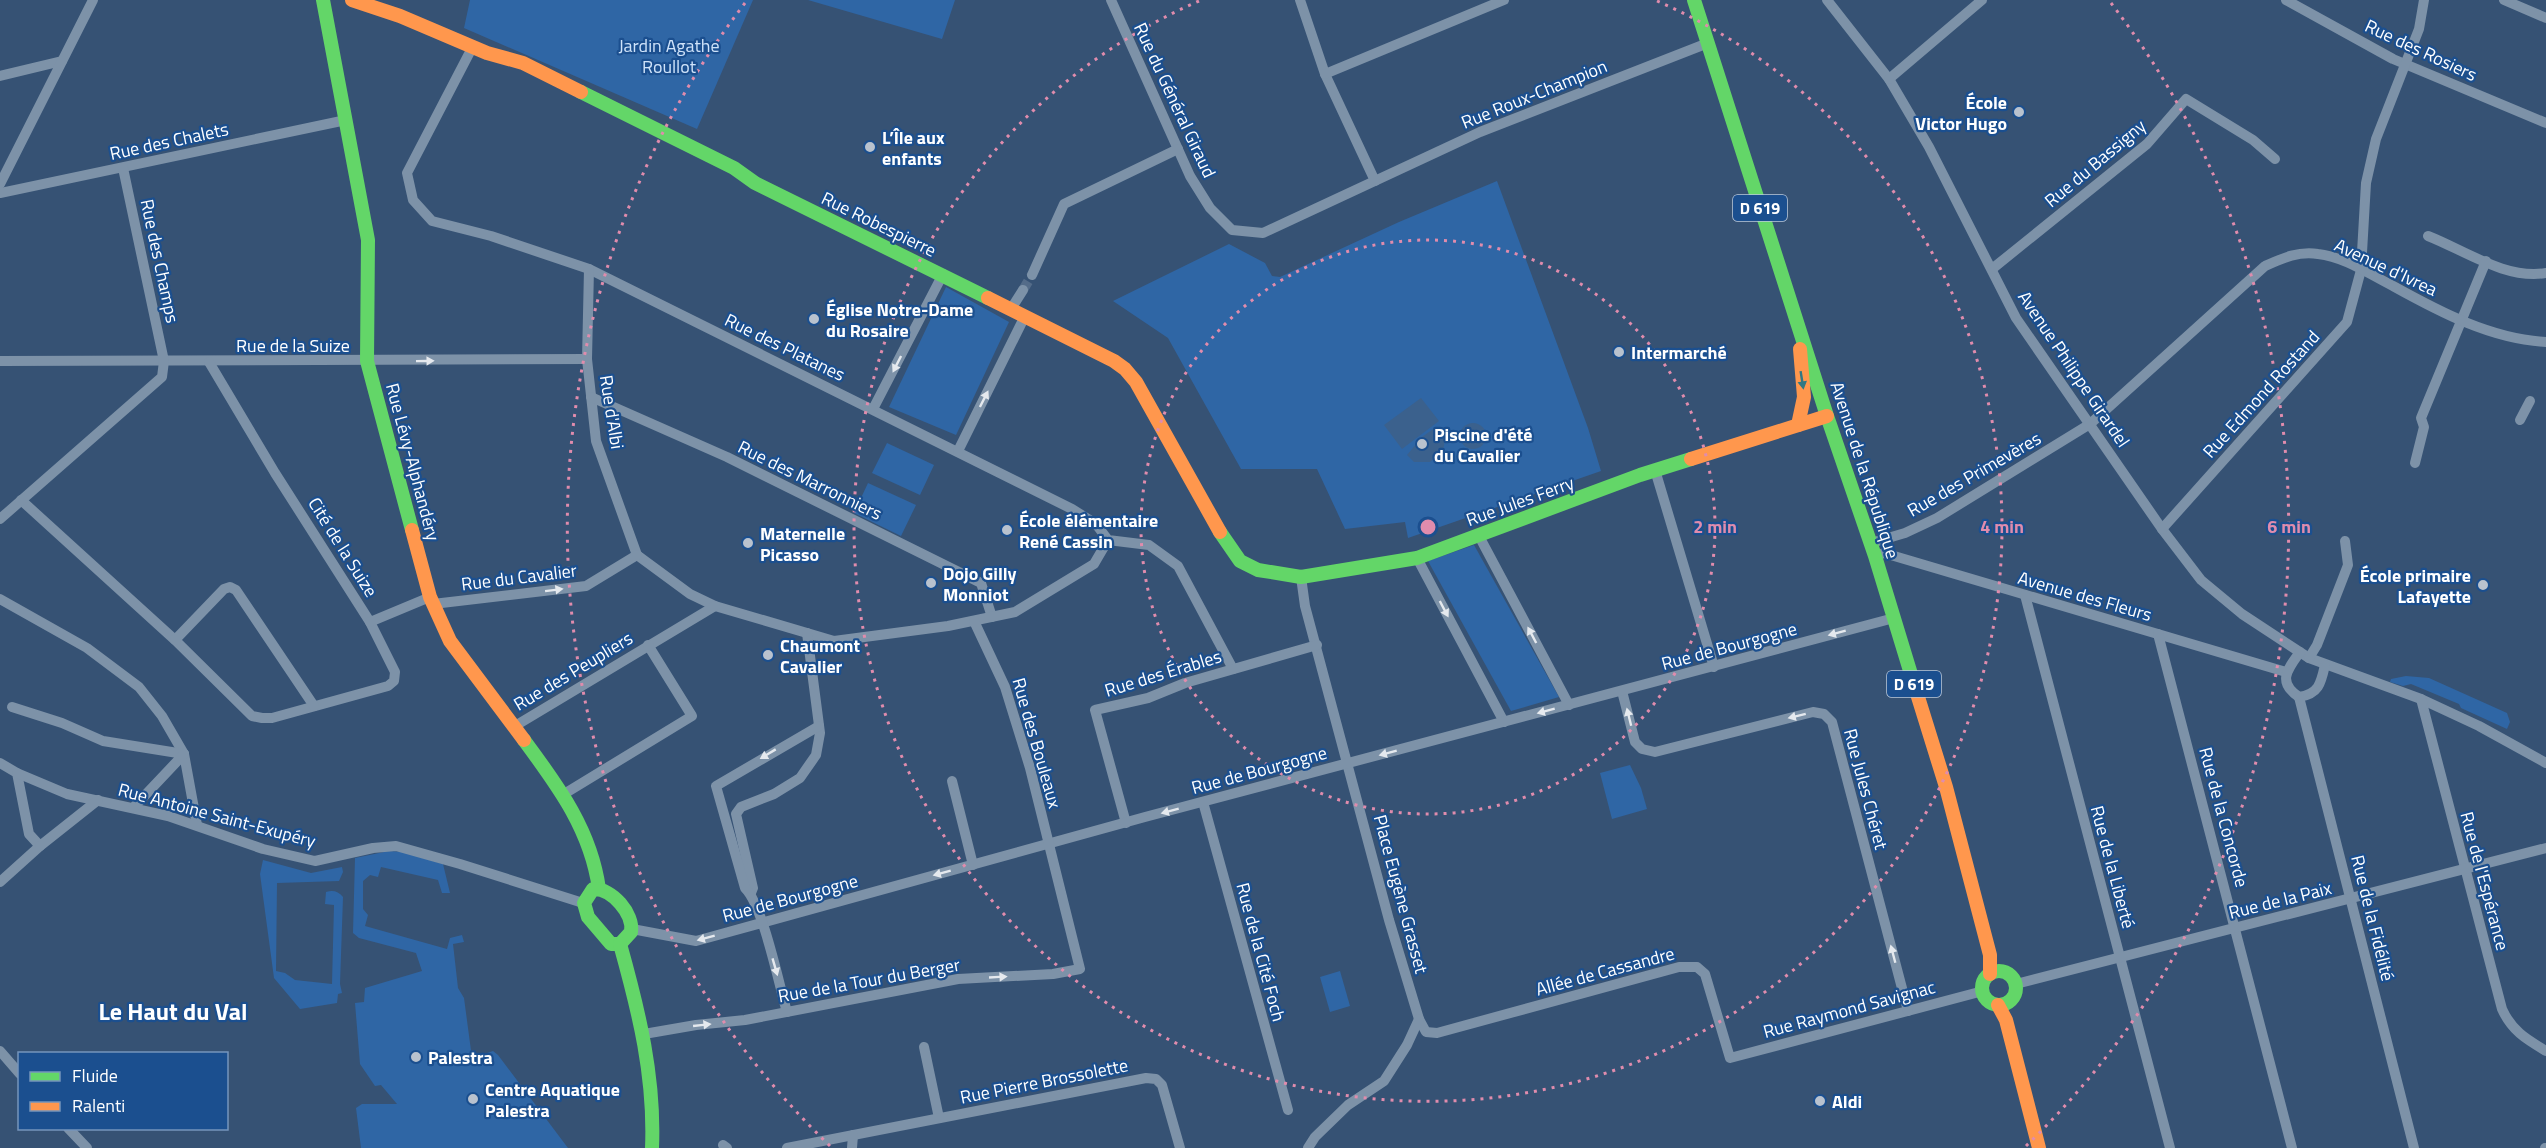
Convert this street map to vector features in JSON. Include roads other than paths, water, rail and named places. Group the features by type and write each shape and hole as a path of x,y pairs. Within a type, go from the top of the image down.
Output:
{"street":[{"path":"0,184 93,0"},
{"name":"Rue Lévy-Alphandéry","path":"323,0 368,240 367,361 432,600 450,641 564,794 578,819 593,860 599,889"},
{"name":"Rue Robespierre","path":"352,0 400,16 472,48 513,58 724,163 755,183 943,274 1125,369 1136,382 1221,533 1240,561 1258,570 1301,577"},
{"name":"Rue du Général Giraud","path":"1110,0 1190,176 1210,208 1233,230 1263,233 1375,181"},
{"path":"1300,0 1325,74 1375,181"},
{"path":"1325,74 1504,0"},
{"name":"Avenue de la République","path":"1694,0 1827,416 1873,549 1946,787 1995,973"},
{"name":"Avenue Philippe Girardel","path":"1827,0 1889,79 1929,147 2016,318 2162,529 2201,580 2219,597 2304,655 2325,665 2421,699 2479,726 2546,763"},
{"path":"1889,79 1982,0"},
{"name":"Rue des Rosiers","path":"2286,0 2406,64 2546,123"},
{"name":"Rue Edmond Rostand","path":"2162,529 2344,326 2361,270 2366,183 2376,139 2419,29 2424,0"},
{"path":"2504,0 2546,18"},
{"name":"Rue Roux-Champion","path":"1375,181 1480,132 1708,43"},
{"name":"Rue des Platanes","path":"472,48 407,173 413,200 432,221 491,237 590,269 1072,508 1096,524 1108,540"},
{"path":"0,76 62,61"},
{"name":"Rue du Bassigny","path":"1992,269 2147,144 2186,99 2253,141 2275,159"},
{"name":"Rue des Chalets","path":"0,193 346,120"},
{"path":"1032,275 1064,204 1178,149"},
{"name":"Rue des Champs","path":"123,168 164,362"},
{"path":"2428,236 2486,261 2524,274 2546,273"},
{"name":"Avenue d'Ivrea","path":"2090,424 2265,266 2283,258 2305,253 2341,259 2461,320 2488,330 2530,341 2546,342"},
{"path":"2415,463 2424,427 2421,418 2486,261"},
{"name":"Rue d'Albi","path":"590,269 587,359 596,441 638,555"},
{"path":"873,409 943,274"},
{"path":"1011,309 1023,290"},
{"path":"958,451 1025,316"},
{"path":"1798,425 1803,416 1804,402 1799,364 1800,333"},
{"name":"Rue de la Suize","path":"0,361 587,359"},
{"path":"0,519 162,377 164,362"},
{"name":"Cité de la Suize","path":"21,500 175,640 252,716 272,718 388,686 394,681 395,672 370,622 275,473 209,362"},
{"name":"Rue des Marronniers","path":"591,397 727,457 981,583 992,617"},
{"path":"2520,420 2530,401"},
{"name":"Rue Jules Ferry","path":"1301,577 1417,558 1655,470 1827,416"},
{"name":"Rue des Primevères","path":"1873,549 1937,518 2090,424"},
{"path":"1655,470 1714,667"},
{"path":"1479,536 1569,705"},
{"path":"638,555 690,594 715,606 834,641 974,621 1015,612 1094,564 1108,540 1149,545 1178,566 1233,669"},
{"path":"2325,665 2319,688 2311,695 2299,697 2288,687 2286,672 2317,645 2348,565 2345,541"},
{"name":"Avenue des Fleurs","path":"1873,549 2286,672"},
{"name":"Rue du Cavalier","path":"370,622 432,600 586,586 638,555"},
{"path":"1417,558 1504,722"},
{"path":"1301,577 1305,606 1349,764"},
{"path":"175,640 224,589 230,587 236,590 314,706"},
{"name":"Rue de la Liberté","path":"2025,595 2170,1148"},
{"path":"0,599 87,648 139,687 162,716 184,754 197,825"},
{"name":"Rue des Peupliers","path":"515,726 715,606"},
{"name":"Rue de Bourgogne","path":"632,929 696,941 1203,802 1894,618"},
{"name":"Rue des Bouleaux","path":"974,621 1005,687 1030,768 1048,844"},
{"path":"750,893 753,888 736,814 741,807 774,794 800,778 816,755 819,726 807,633"},
{"name":"Rue de la Concorde","path":"2158,634 2292,1148"},
{"name":"Rue des Peupliers","path":"564,794 692,716 648,645"},
{"name":"Rue des Érables","path":"1126,823 1095,710 1148,698 1185,683 1317,645"},
{"name":"Rue Jules Chéret","path":"1622,691 1635,742 1642,749 1655,752 1813,712 1824,714 1832,722 1908,1011"},
{"name":"Rue de la Fidélité","path":"2299,697 2414,1148"},
{"name":"Rue de l'Espérance","path":"2421,699 2502,1009 2510,1025 2521,1036 2546,1052"},
{"path":"12,707 62,723 103,741 184,754"},
{"path":"787,1012 762,923 750,893 745,888 716,786 819,726"},
{"path":"133,808 184,754"},
{"name":"Rue Antoine Saint-Exupéry","path":"0,763 16,773 67,794 197,825 263,849 315,861 373,848 396,846 583,903"},
{"name":"Place Eugène Grasset","path":"1349,764 1386,910 1419,1019 1426,1032"},
{"path":"16,773 29,834 40,846"},
{"path":"952,781 973,865"},
{"path":"0,882 40,846 98,800"},
{"name":"Rue de la Cité Foch","path":"1203,802 1288,1110"},
{"name":"Rue de la Tour du Berger","path":"644,1034 745,1020 958,979 1053,974 1080,969 1048,844"},
{"name":"Rue de la Paix","path":"2019,983 2546,848"},
{"path":"593,889 599,889 604,889 616,899 632,929 627,940 620,944 610,944 595,927 583,903 586,894 593,889"},
{"path":"620,944 644,1034 655,1117 652,1148"},
{"name":"Allée de Cassandre","path":"1426,1032 1437,1033 1679,967 1696,967 1705,974 1730,1058"},
{"path":"1995,973 2010,975 2019,983 2015,995 2003,1004 1988,1001 1980,992 1984,982 1995,973"},
{"name":"Rue Raymond Savignac","path":"1730,1058 1980,992"},
{"path":"2003,1004 2039,1148"},
{"path":"1308,1148 1315,1137 1348,1105 1384,1081 1407,1045 1419,1019"},
{"name":"Rue Pierre Brossolette","path":"924,1047 939,1118"},
{"path":"0,1051 18,1072"},
{"name":"Rue Pierre Brossolette","path":"787,1148 1146,1078 1156,1079 1162,1085 1180,1148"},
{"path":"70,1130 87,1148"},
{"path":"852,1148 853,1135"}],"tunnel":[{"path":"1023,290 1032,275"}],"place":[{"name":"École Victor Hugo","path":"2019,112"},
{"name":"L’Île aux enfants","path":"870,147"},
{"name":"Église Notre-Dame du Rosaire","path":"814,319"},
{"name":"Intermarché","path":"1619,352"},
{"name":"Piscine d'été du Cavalier","path":"1422,444"},
{"name":"École élémentaire René Cassin","path":"1007,530"},
{"name":"Maternelle Picasso","path":"748,543"},
{"name":"Dojo Gilly Monniot","path":"931,583"},
{"name":"École primaire Lafayette","path":"2483,585"},
{"name":"Chaumont Cavalier","path":"768,655"},
{"name":"Palestra","path":"416,1057"},
{"name":"Centre Aquatique Palestra","path":"473,1099"},
{"name":"Aldi","path":"1820,1101"}],"district":[{"name":"Le Haut du Val","path":"173,1011"}],"park label":[{"name":"Jardin Agathe Roullot","path":"669,55"}]}
